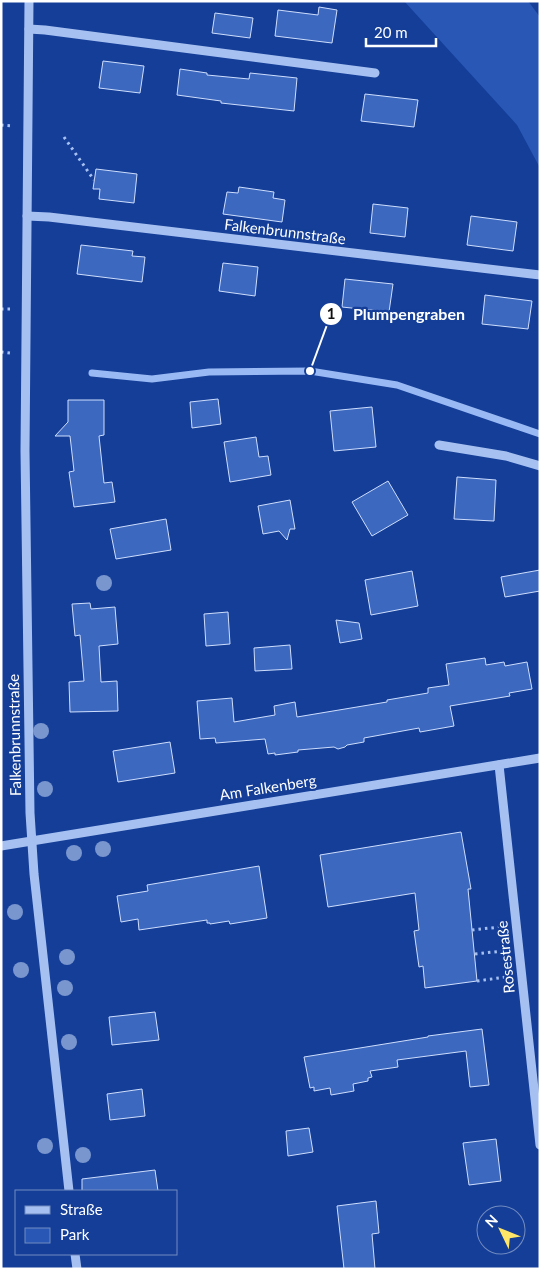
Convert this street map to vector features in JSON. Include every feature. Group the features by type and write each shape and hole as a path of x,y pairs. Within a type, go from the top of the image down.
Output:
{"street":[{"name":"Falkenbrunnstraße","path":"29,1 25,451 31,841 69,1190"},
{"path":"29,29 375,73"},
{"name":"Falkenbrunnstraße","path":"27,216 50,217 540,275"},
{"path":"439,445 506,456 540,466"},
{"name":"Am Falkenberg","path":"1,846 540,758"},
{"name":"Rosestraße","path":"499,765 540,1145"},
{"path":"75,1255 77,1269"}],"path":[{"path":"64,137 94,180"},
{"path":"472,930 516,926"},
{"path":"475,954 518,949"},
{"path":"477,981 521,975"}],"green space":[{"path":"404,1 528,1 540,17 540,168 517,125"}],"building":[{"path":"319,7 337,10 332,43 275,36 278,10 318,15"},
{"path":"215,13 253,18 250,38 212,33"},
{"path":"103,61 144,66 140,93 99,88"},
{"path":"180,69 207,73 207,75 249,79 250,73 297,78 294,111 221,103 221,101 177,95"},
{"path":"365,94 418,100 414,127 361,121"},
{"path":"96,169 137,174 134,203 99,199 100,189 93,189"},
{"path":"239,187 274,192 273,198 285,200 282,222 223,214 227,192 238,193"},
{"path":"373,204 408,208 405,237 370,233"},
{"path":"471,216 517,222 513,251 467,245"},
{"path":"81,245 133,251 132,256 145,257 142,282 77,274"},
{"path":"223,263 258,267 255,296 219,291"},
{"path":"345,279 393,284 389,312 342,307"},
{"path":"485,295 532,301 528,329 482,324"},
{"path":"218,399 221,424 192,428 190,402"},
{"path":"68,400 104,400 104,435 99,436 104,483 112,482 115,502 74,507 69,472 74,471 70,436 55,436 68,422"},
{"path":"372,407 376,447 334,451 330,411"},
{"path":"256,437 259,457 268,456 271,475 230,482 224,442"},
{"path":"457,477 496,480 494,521 454,519"},
{"path":"388,481 408,515 372,536 352,502"},
{"path":"290,500 295,529 290,529 287,540 279,531 263,534 258,506"},
{"path":"166,519 171,550 116,559 110,529"},
{"path":"540,570 540,591 505,597 501,577"},
{"path":"412,571 418,606 371,615 365,580"},
{"path":"90,603 91,609 115,607 118,644 99,646 101,682 117,681 118,711 70,712 69,682 84,681 80,635 75,636 72,604"},
{"path":"228,612 230,644 206,646 204,614"},
{"path":"336,620 359,623 362,639 340,643"},
{"path":"290,645 292,669 255,671 254,648"},
{"path":"485,658 486,665 504,662 505,666 527,662 532,689 509,693 510,696 450,706 454,726 420,732 419,728 364,738 364,742 347,745 338,749 334,747 298,750 298,752 275,755 275,753 268,754 265,739 216,743 215,738 200,739 197,701 232,698 234,722 275,715 274,706 295,702 297,717 428,693 428,688 449,685 446,664"},
{"path":"170,742 175,773 118,782 113,751"},
{"path":"461,832 471,889 468,889 477,981 425,988 423,966 419,967 414,931 419,930 415,893 328,907 320,855"},
{"path":"259,866 267,918 230,924 229,921 210,924 207,923 207,920 139,930 138,919 121,922 117,896 148,891 147,885"},
{"path":"155,1012 159,1040 112,1045 109,1017"},
{"path":"482,1029 489,1085 470,1087 466,1051 397,1060 398,1067 370,1071 372,1077 368,1078 368,1081 353,1084 354,1091 331,1095 330,1088 314,1091 314,1087 310,1088 304,1057"},
{"path":"142,1089 145,1116 110,1120 107,1094"},
{"path":"309,1128 313,1152 288,1156 286,1131"},
{"path":"496,1139 501,1181 469,1185 463,1143"},
{"path":"155,1170 158,1190 82,1190 82,1179"},
{"path":"376,1201 379,1233 372,1234 375,1269 344,1269 337,1206"}],"waterway":[{"path":"92,373 152,379 209,372 310,371 397,385 540,434"}],"place":[{"name":"Plumpengraben","path":"310,371"}]}
